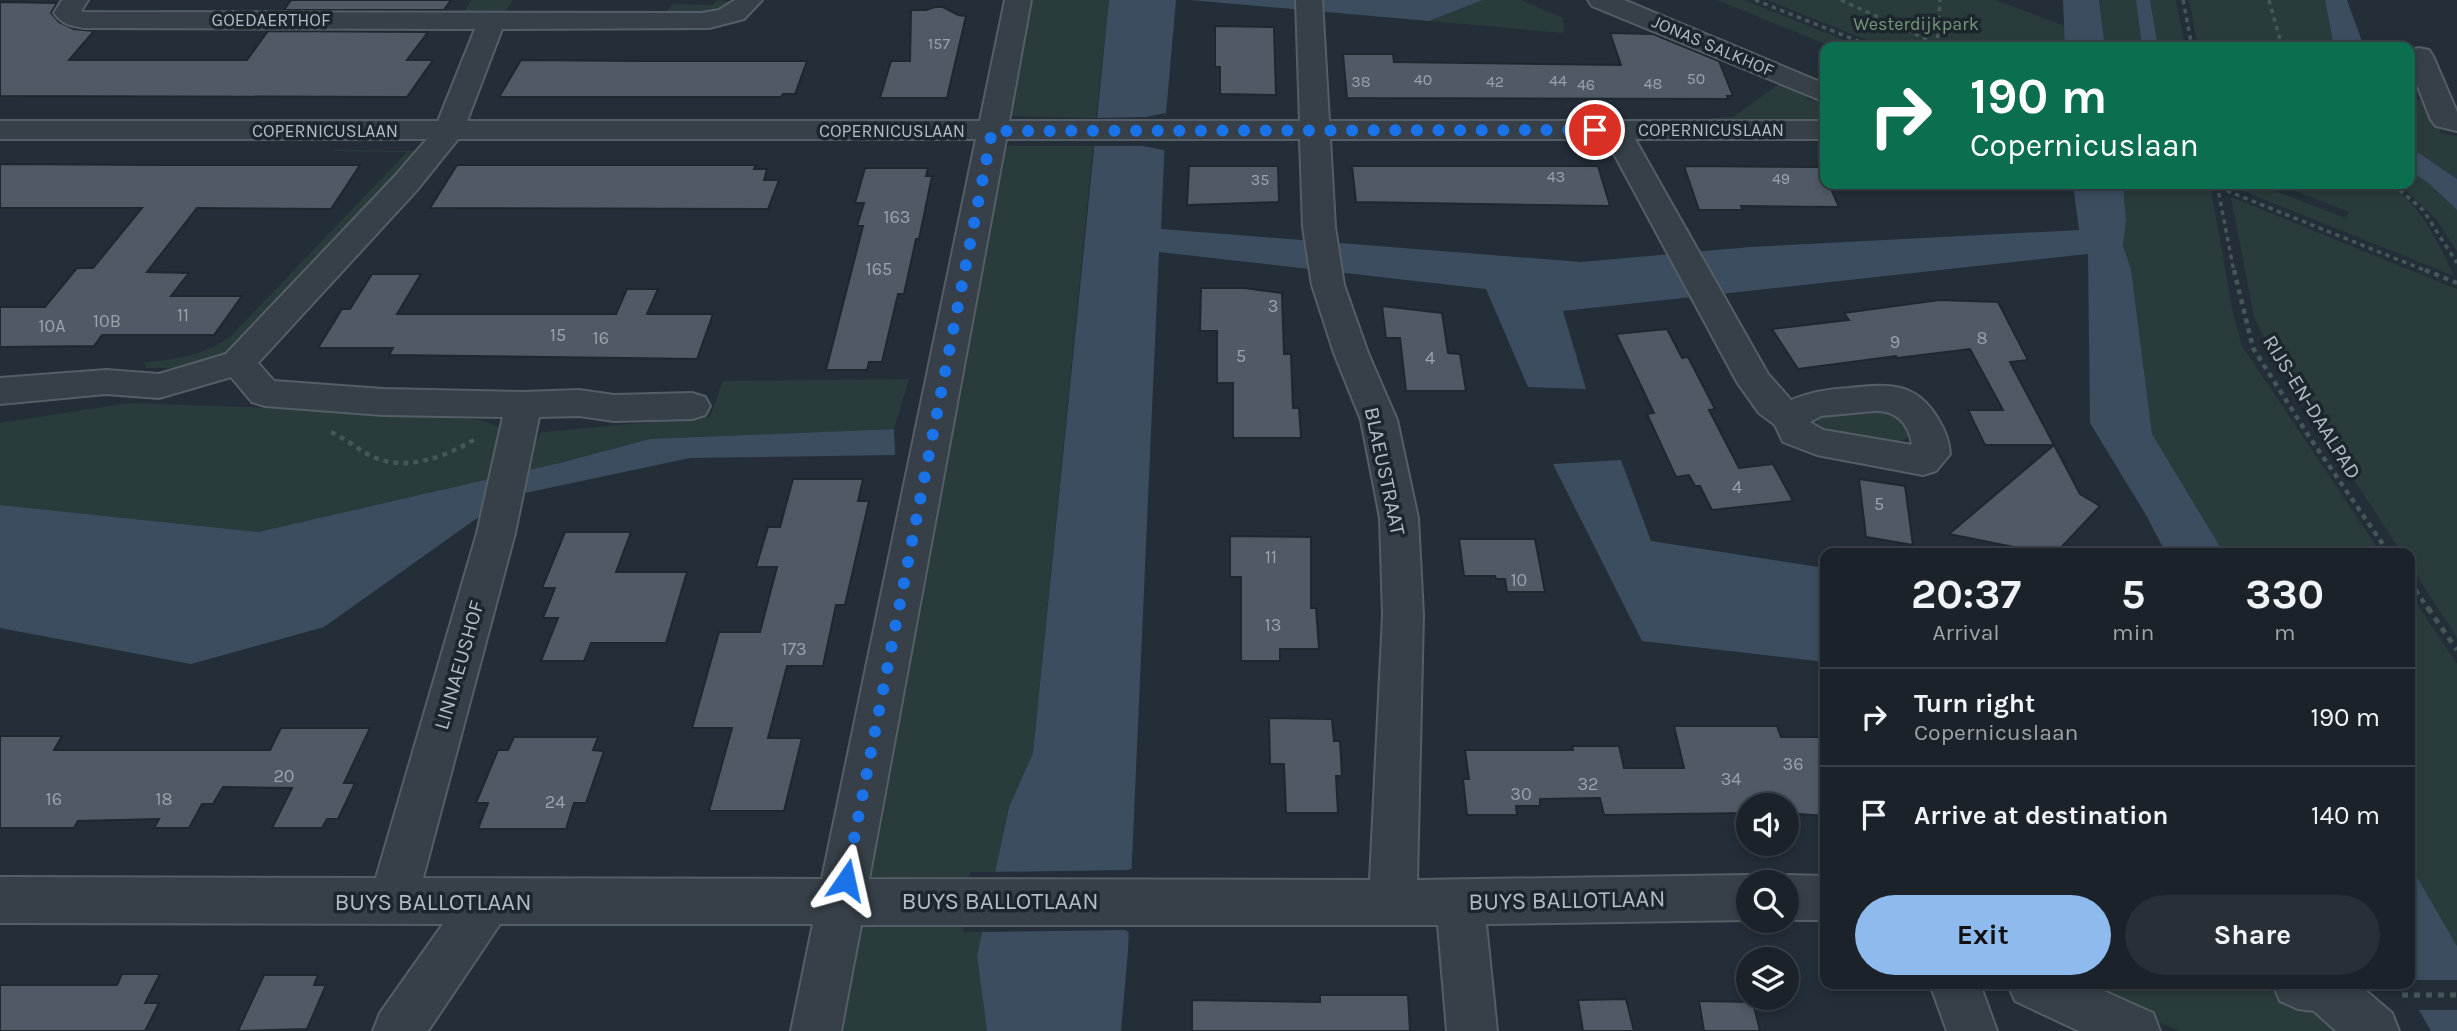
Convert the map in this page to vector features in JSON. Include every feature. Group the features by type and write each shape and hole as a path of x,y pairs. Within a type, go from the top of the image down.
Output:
{"street":[{"name":"GOEDAERTHOF","path":"75,0 67,13 73,18 84,20 702,21 729,17 749,0"},
{"path":"816,1031 1018,0"},
{"name":"JONAS SALKHOF","path":"1591,2 1820,92"},
{"name":"BLAEUSTRAAT","path":"1309,9 1319,227 1328,285 1351,353 1379,419 1398,519 1403,615 1393,903"},
{"path":"0,412 100,398 238,363 260,336 406,183 449,131 492,20"},
{"path":"2419,56 2451,125"},
{"name":"COPERNICUSLAAN","path":"0,130 1820,130"},
{"path":"1615,130 1755,382 1772,404 1791,418"},
{"path":"238,363 265,393"},
{"path":"0,391 106,382 151,386 178,393 303,394 383,402 521,427 575,422 614,408 692,406"},
{"name":"LINNAEUSHOF","path":"393,902 496,533 521,427"},
{"name":"BUYS BALLOTLAAN","path":"0,900 1393,903 1736,898"},
{"path":"1799,898 1820,898"},
{"path":"1460,901 1472,1031"},
{"path":"398,1031 487,902"},
{"path":"1957,989 1972,1031"},
{"path":"2044,989 2135,1031"},
{"path":"2328,989 2386,1013"}],"path":[{"path":"1755,0 1860,42"},
{"path":"1841,0 1931,42"},
{"path":"1937,42 1940,0"},
{"path":"2183,0 2191,42"},
{"path":"2269,0 2281,42"},
{"name":"RIJS-EN-DAALPAD","path":"2219,189 2241,305 2253,348 2310,438 2386,548"},
{"path":"2225,189 2457,282"},
{"path":"2399,189 2423,210 2457,263"},
{"path":"303,394 310,424 347,439 377,458 402,464 459,450 521,427"},
{"path":"2415,589 2457,650"},
{"path":"2386,1013 2457,995"}],"green space":[{"path":"471,0 513,0 503,14 463,15"},
{"path":"717,0 736,2 719,15 664,15 672,4 713,5"},
{"path":"1031,0 1109,0 1096,118 1010,114"},
{"path":"1483,0 1521,0 1563,18 1564,33 1429,21"},
{"path":"1717,0 1744,0 1849,42 1821,42"},
{"name":"Westerdijkpark","path":"1767,0 1995,0 2065,26 2065,42 1872,42"},
{"path":"2099,0 2136,0 2141,42 2104,42"},
{"path":"2150,0 2176,0 2184,42 2157,42"},
{"path":"2189,0 2325,0 2333,42 2197,42"},
{"path":"1780,83 1810,95 1806,99 1820,101 1820,122 1712,122 1712,118 1733,117"},
{"path":"2415,99 2430,102 2441,133 2457,136 2457,179 2415,150"},
{"path":"1093,146 1033,753 1009,807 995,872 970,872 969,882 873,879 868,875 1004,148"},
{"path":"332,151 417,151 224,354 192,368 146,368 144,363 199,353 230,337 407,152"},
{"path":"2415,174 2457,210 2457,251 2436,219 2404,189 2415,189"},
{"path":"2123,189 2211,190 2233,313 2242,346 2378,548 2221,548 2152,434 2131,269 2123,246 2126,220"},
{"path":"2238,189 2271,189 2345,218 2349,212 2291,189 2396,189 2418,211 2454,276"},
{"path":"2231,197 2457,289 2457,638 2415,573 2415,548 2399,548 2272,355 2254,317"},
{"path":"909,379 894,429 650,439 526,471 535,441 542,432 710,417 723,381"},
{"path":"129,403 371,411 482,420 504,429 498,477 258,532 0,505 0,423"},
{"path":"1869,408 1900,420 1905,425 1908,437 1901,441 1878,442 1818,429 1817,419 1823,414"},
{"path":"2415,601 2457,664 2457,946 2415,874"},
{"path":"964,920 963,932 983,932 977,956 987,1031 841,1031 860,923"},
{"path":"2085,989 2257,989 2299,996 2346,1031 2179,1031"}],"water":[{"path":"1109,0 1176,0 1166,114 1161,229 1581,262 1750,247 2079,230 2074,189 2123,189 2126,220 2123,246 2131,269 2152,434 2221,548 2163,548 2090,423 2088,254 1563,311 1586,389 1528,387 1486,289 1159,252 1128,950 1121,1031 987,1031 977,956 1009,807 1033,753"},
{"path":"1190,0 1483,0 1429,21"},
{"path":"2063,0 2099,0 2104,42 2065,42"},
{"path":"2136,0 2150,0 2157,42 2141,42"},
{"path":"2325,0 2347,0 2362,42 2333,42"},
{"path":"2415,150 2457,179 2457,210 2415,174"},
{"path":"894,429 895,455 690,458 525,493 480,516 324,627 191,664 0,628 0,505 258,532 559,463 650,439"},
{"path":"1621,460 1651,541 1820,567 1820,661 1642,641 1553,464"},
{"path":"2415,874 2457,946 2457,1031 2431,1031 2407,989 2415,989"}],"pier":[{"path":"1170,112 1168,151 1143,146 1089,146 1093,118 1146,117"},
{"path":"1134,868 1132,934 1125,930 979,932 991,872"},
{"path":"2415,980 2457,980 2457,1010 2415,1010 2404,989 2415,989"}],"building":[{"path":"291,0 451,0 444,10 284,10"},
{"path":"0,2 57,3 51,13 59,22 74,29 94,31 69,60 247,60 268,31 428,32 407,60 433,60 407,97 0,96"},
{"path":"943,7 966,16 947,98 880,98 891,61 910,61 911,10"},
{"path":"1215,26 1274,27 1276,95 1220,94 1220,67 1215,67"},
{"path":"1610,33 1653,34 1719,61 1733,96 1727,96 1728,99 1347,98 1343,54 1393,54 1394,62 1621,65"},
{"path":"521,60 807,61 795,94 783,94 781,97 499,97"},
{"path":"0,164 360,165 331,209 197,208 147,272 189,273 171,296 242,296 214,335 102,335 94,346 0,347 0,307 45,307 77,268 93,268 142,208 0,208"},
{"path":"457,165 756,165 754,169 767,169 764,180 779,180 768,209 430,208"},
{"path":"1189,166 1278,166 1279,202 1187,205"},
{"path":"1352,166 1598,166 1610,206 1356,202"},
{"path":"1684,166 1820,167 1820,189 1831,189 1839,207 1741,206 1743,210 1699,210"},
{"path":"865,168 928,168 926,176 932,176 919,239 916,239 904,294 898,294 882,362 869,362 867,370 826,370 863,226 857,226 864,203 855,203"},
{"path":"372,274 421,274 397,314 616,314 627,289 658,289 647,314 713,314 697,359 389,355 393,348 318,348 342,309 350,309"},
{"path":"1201,288 1244,288 1282,293 1284,354 1291,354 1293,408 1299,408 1301,438 1233,438 1233,383 1217,383 1217,331 1200,331"},
{"path":"1939,300 1998,302 2028,360 2010,362 2080,494 2100,506 2061,548 2013,548 1949,534 2054,445 1985,445 1968,410 2003,410 1970,349 1798,369 1772,329 1849,320 1844,313"},
{"path":"1382,306 1442,313 1448,353 1460,354 1466,391 1406,391 1400,338 1386,338"},
{"path":"1667,329 1682,358 1688,357 1715,409 1709,410 1739,468 1773,464 1793,501 1712,510 1700,486 1695,486 1689,475 1676,477 1647,414 1654,413 1616,334"},
{"path":"793,479 863,479 858,501 869,501 845,605 836,605 823,666 787,666 768,738 802,738 784,811 709,811 732,728 692,728 719,632 760,632 777,567 756,567 768,527 780,527"},
{"path":"1859,479 1905,486 1913,545 1866,537"},
{"path":"565,532 631,532 616,572 687,572 666,643 591,643 584,661 541,661 558,618 543,618 555,588 542,588"},
{"path":"1230,536 1311,537 1311,608 1316,608 1319,649 1280,649 1280,661 1241,661 1241,577 1230,577"},
{"path":"1459,539 1535,539 1545,592 1507,592 1505,579 1496,579 1495,576 1464,576"},
{"path":"1269,718 1332,719 1334,741 1340,741 1342,776 1336,776 1338,813 1286,813 1284,764 1270,764"},
{"path":"1674,726 1777,726 1781,737 1820,737 1820,816 1799,814 1799,793 1736,793 1736,813 1604,815 1600,798 1540,799 1540,806 1516,806 1517,815 1467,815 1463,779 1469,779 1465,750 1573,750 1572,746 1619,746 1624,768 1684,768"},
{"path":"281,728 370,728 344,783 355,783 338,819 327,819 322,828 272,828 292,788 223,787 213,804 202,804 189,828 154,828 159,819 78,821 74,828 0,828 0,736 62,736 54,750 270,750"},
{"path":"514,737 598,737 593,750 604,751 586,803 574,803 566,829 478,829 488,803 476,803 498,750 508,750"},
{"path":"122,974 160,974 145,1003 159,1003 145,1031 0,1031 0,985 117,985"},
{"path":"264,975 318,975 314,985 326,985 307,1029 238,1031"},
{"path":"1320,995 1408,995 1410,1031 1192,1031 1192,1000 1320,1002"},
{"path":"1626,999 1634,1031 1583,1031 1578,1000"},
{"path":"1699,1001 1736,1002 1736,1010 1755,1010 1760,1031 1704,1031"}],"route":[{"path":"846,880 992,131 1595,130"}]}
